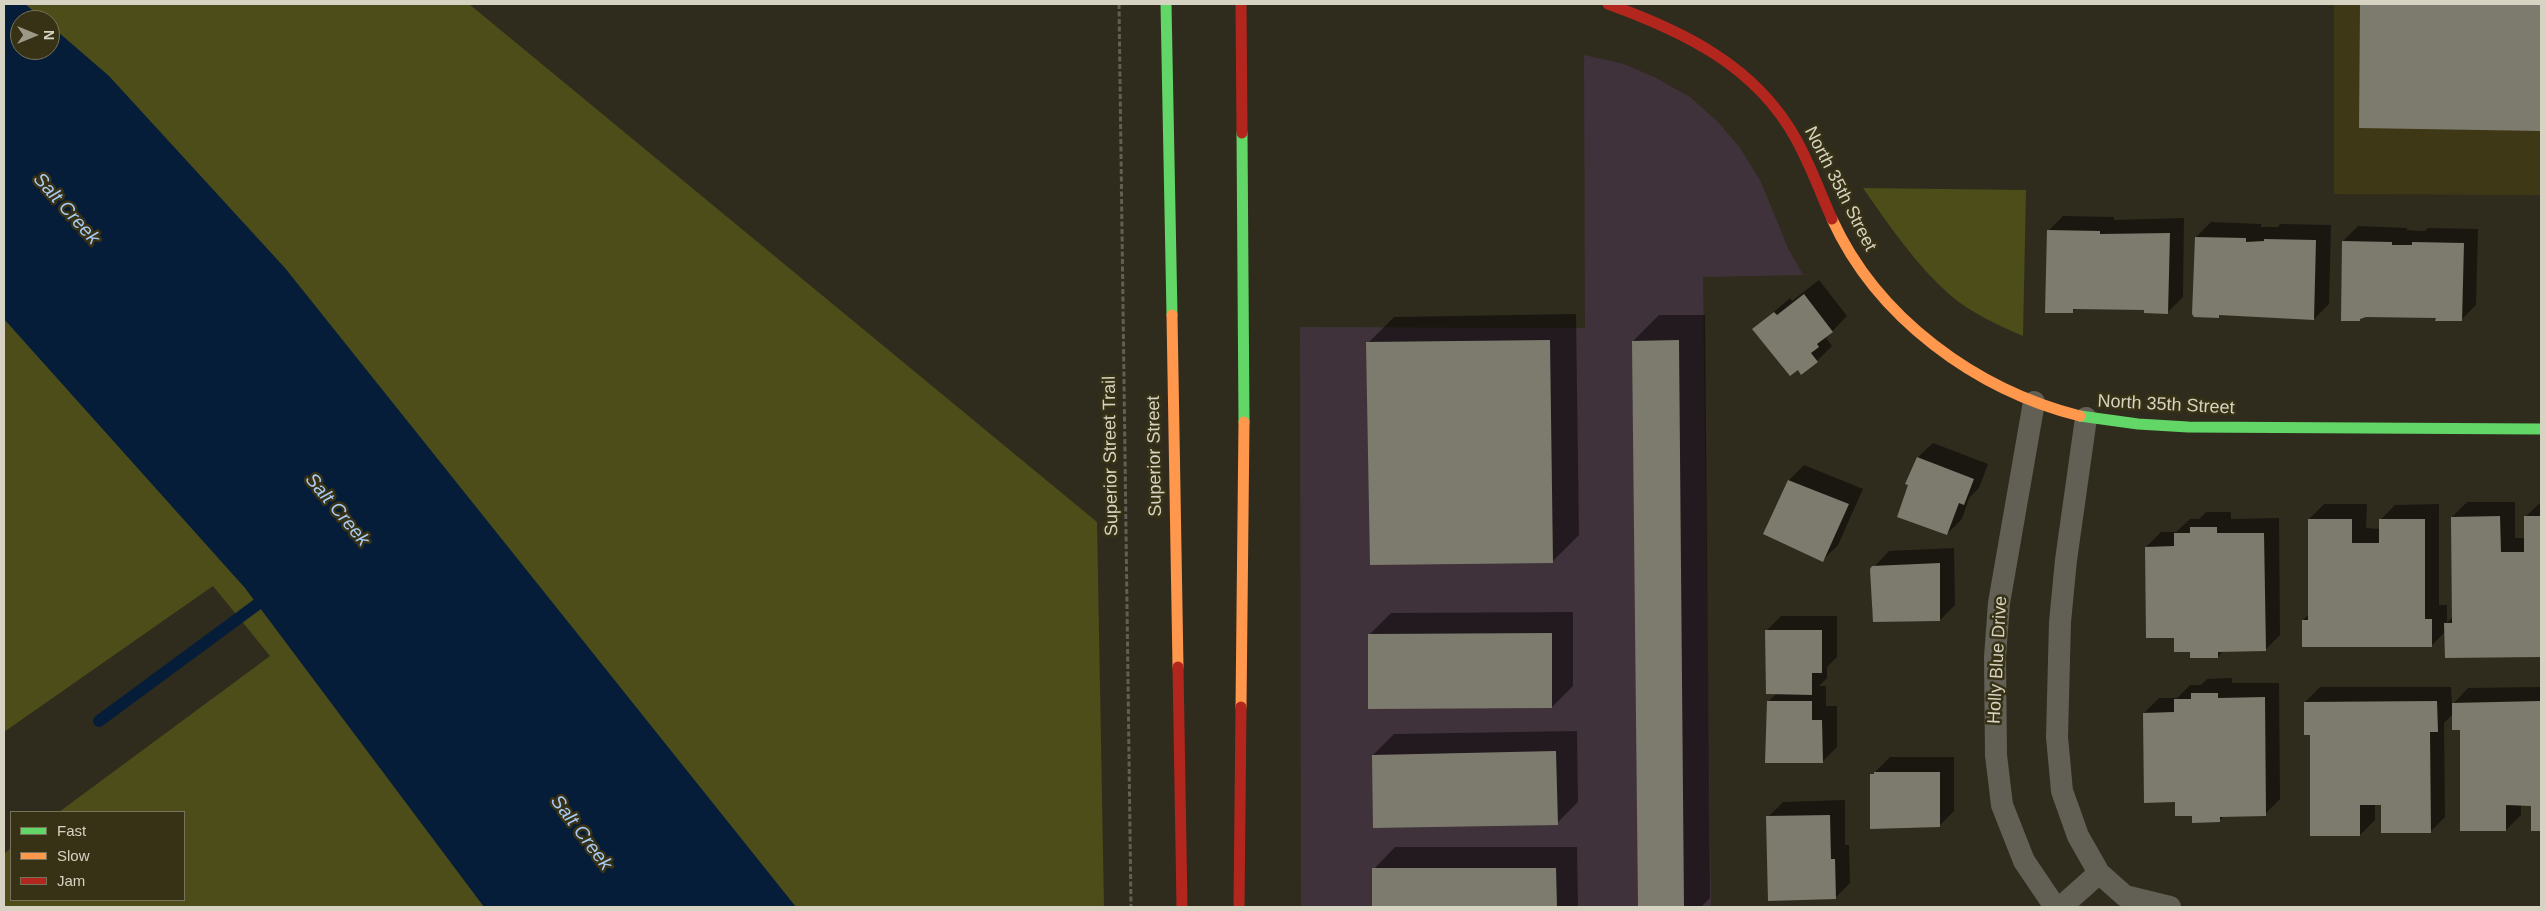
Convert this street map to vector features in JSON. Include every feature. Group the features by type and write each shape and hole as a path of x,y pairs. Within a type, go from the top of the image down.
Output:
{"main road":[{"name":"Superior Street","path":"1166,4 1182,907"},
{"path":"1239,907 1244,496 1241,4"},
{"name":"North 35th Street","path":"1608,4 1650,18 1682,34 1742,71 1770,100 1794,137 1849,251 1906,321 1950,358 2034,402 2086,418 2130,424 2541,429"}],"lane":[{"name":"Holly Blue Drive","path":"2034,402 1999,602 1995,657 1996,755 2002,806 2024,861 2055,907"},
{"path":"2086,418 2066,560 2060,622 2057,737 2062,791 2078,836 2099,873 2125,896 2170,907"},
{"path":"2062,907 2099,873"}],"path":[{"name":"Superior Street Trail","path":"1119,4 1131,907"}],"shaded area":[{"path":"4,4 469,4 1097,522 1104,907 4,907 4,854 10,849 10,901 185,901 185,811 60,811 270,656 213,586 4,732"},
{"path":"2334,4 2541,4 2541,195 2334,194"},
{"path":"1584,55 1624,64 1656,78 1690,97 1718,122 1740,148 1760,180 1788,248 1803,275 1703,277 1711,907 1301,907 1300,327 1585,328"},
{"path":"1863,188 2026,190 2023,336 1966,307 1937,283 1914,257"}],"water":[{"name":"Salt Creek","path":"4,4 25,4 32,10 10,10 10,60 60,60 60,34 109,76 285,268 796,907 484,907 245,588 4,319"}],"building":[{"path":"2360,4 2541,4 2541,131 2359,128"},
{"path":"2047,230 2100,231 2100,234 2170,233 2168,314 2144,313 2144,310 2073,309 2073,313 2045,313"},
{"path":"2195,237 2246,238 2246,242 2264,241 2264,239 2316,240 2314,320 2219,315 2219,318 2194,317 2192,314"},
{"path":"2342,241 2392,242 2392,245 2412,245 2412,242 2464,243 2462,321 2435,321 2436,318 2366,317 2360,319 2360,321 2341,321"},
{"path":"1804,294 1833,332 1817,344 1819,347 1811,353 1818,362 1801,375 1798,370 1790,376 1752,329 1774,312 1777,315"},
{"path":"1550,340 1553,563 1370,565 1366,342"},
{"path":"1679,340 1684,907 1638,907 1632,341"},
{"path":"1917,457 1974,479 1964,505 1959,503 1947,535 1897,517 1908,485 1905,484"},
{"path":"1788,480 1849,504 1823,562 1763,534"},
{"path":"2500,516 2501,552 2524,552 2524,516 2541,516 2541,657 2445,658 2444,623 2452,623 2451,517"},
{"path":"2308,519 2352,519 2352,543 2379,543 2379,519 2425,519 2425,619 2432,619 2432,647 2302,647 2302,620 2308,620"},
{"path":"2190,527 2217,527 2217,533 2264,533 2266,651 2218,652 2218,658 2190,658 2190,652 2174,652 2174,638 2146,638 2145,547 2174,546 2174,533 2190,533"},
{"path":"1940,563 1940,621 1873,622 1870,569 1872,566"},
{"path":"1765,630 1822,630 1822,673 1812,673 1812,695 1766,694"},
{"path":"1552,633 1552,708 1368,709 1368,634"},
{"path":"2191,693 2218,693 2218,698 2265,697 2266,816 2220,817 2220,822 2192,823 2192,816 2175,816 2175,802 2144,803 2143,713 2174,712 2174,699 2191,699"},
{"path":"1767,701 1812,701 1812,720 1822,720 1823,763 1765,763"},
{"path":"2437,701 2438,732 2430,732 2431,833 2381,833 2381,805 2360,805 2360,836 2310,836 2310,735 2304,735 2304,702"},
{"path":"2541,701 2541,831 2531,831 2531,806 2506,805 2506,831 2460,831 2460,730 2452,730 2452,703"},
{"path":"1556,751 1558,825 1373,828 1372,755"},
{"path":"1874,772 1940,772 1940,827 1870,829 1870,774 1874,774"},
{"path":"1830,815 1831,859 1835,859 1836,899 1768,901 1766,816"},
{"path":"1372,868 1556,868 1557,907 1372,907"}],"waterway":[{"path":"99,721 270,595"}],"traffic: fast":[{"path":"1166,4 1172,315"},
{"path":"1242,133 1244,422"},
{"path":"2080,416 2138,424 2188,427 2541,429"}],"traffic: slow":[{"path":"1832,219 1851,255 1875,288 1903,318 1934,345 1968,368 2004,388 2041,404 2080,416"},
{"path":"1172,315 1178,667"},
{"path":"1241,707 1244,422"}],"traffic: jam":[{"path":"1241,4 1242,133"},
{"path":"1608,4 1690,39 1739,71 1760,91 1780,113 1796,139 1832,219"},
{"path":"1178,667 1182,907"},
{"path":"1239,907 1241,707"}]}
